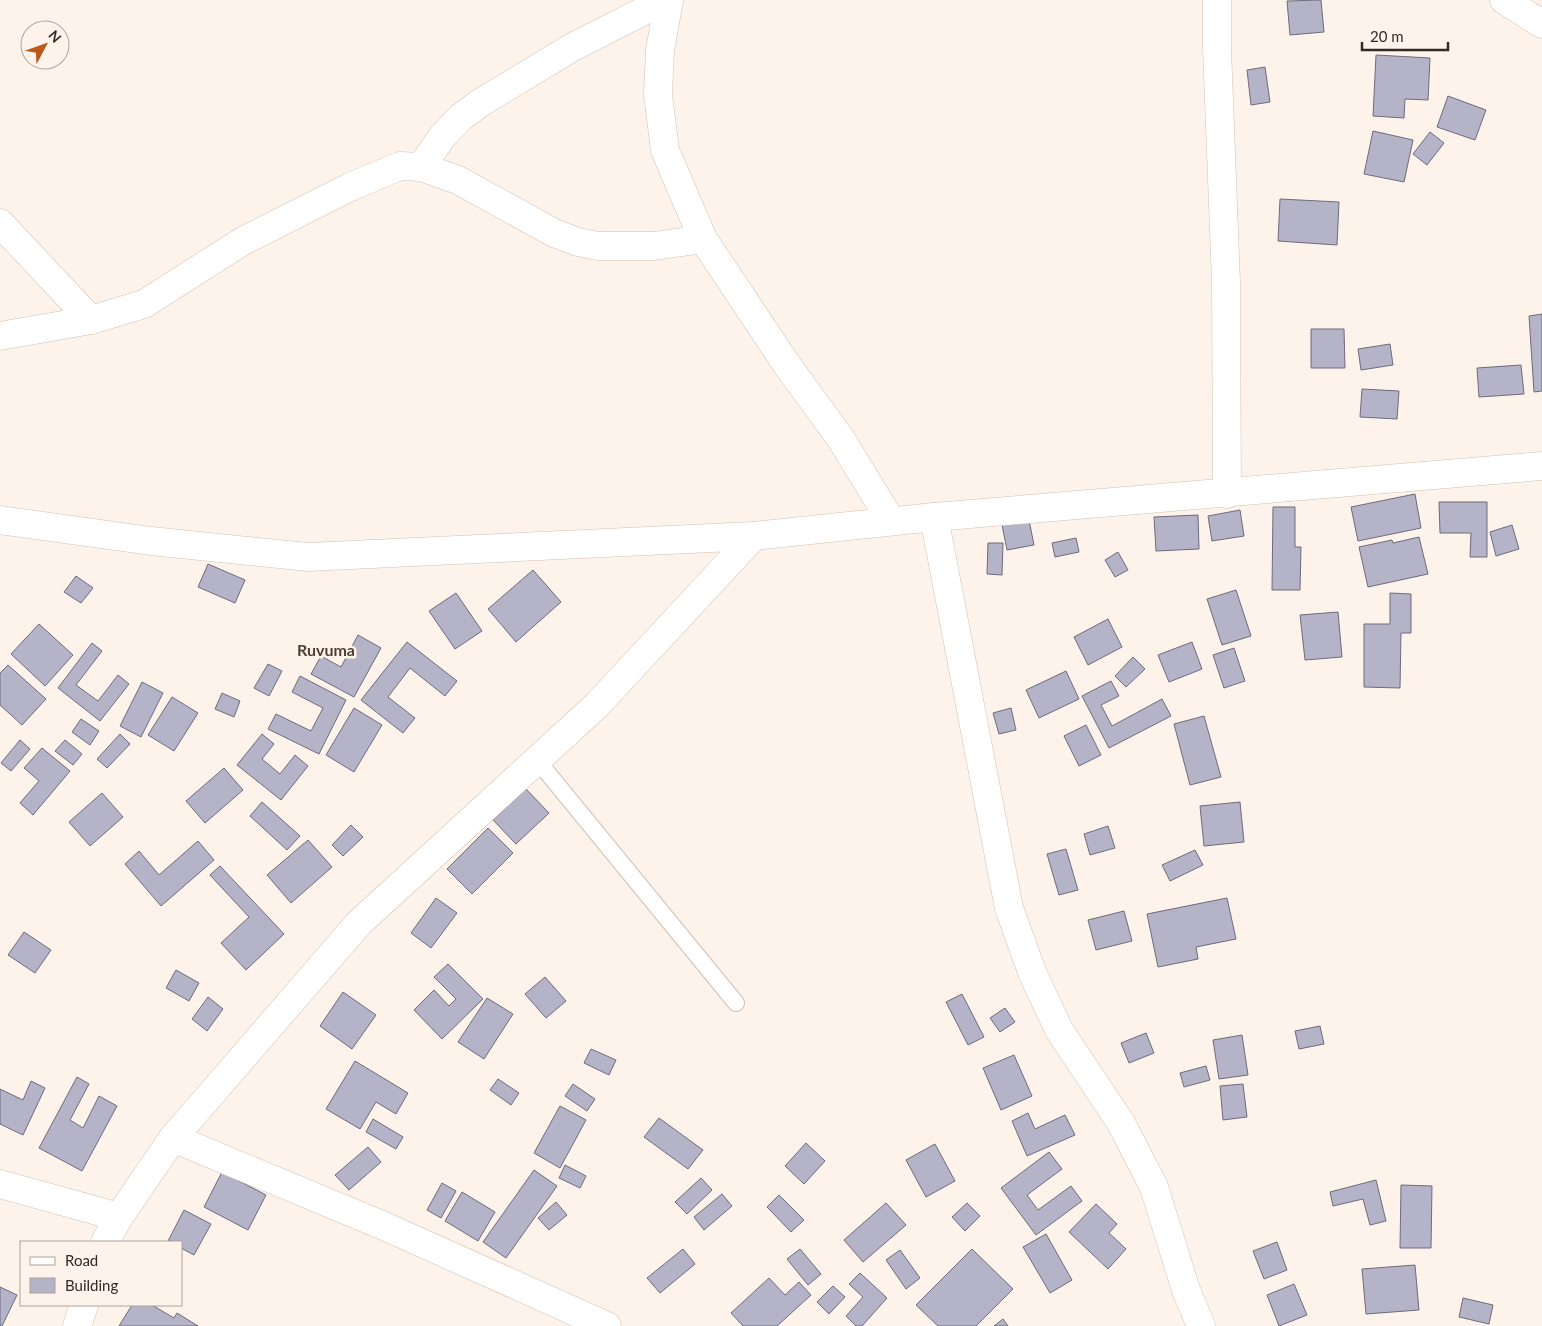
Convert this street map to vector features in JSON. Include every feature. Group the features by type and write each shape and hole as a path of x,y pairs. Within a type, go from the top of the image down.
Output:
{"street":[{"path":"421,168 442,137 461,117 480,103 571,48 665,0"},
{"path":"669,0 660,50 659,104 665,150 703,239 787,365 841,440 891,521"},
{"path":"1217,0 1217,48 1226,282 1227,494"},
{"path":"1504,0 1542,24"},
{"path":"0,336 91,320 144,304 243,241 350,187 400,166 421,168 458,180 554,233 578,242 598,246 654,246 703,239"},
{"path":"0,223 91,320"},
{"path":"0,520 151,541 308,557 754,536 934,517 1227,494 1542,466"},
{"path":"934,517 1009,908 1032,972 1059,1030 1121,1123 1154,1187 1186,1290 1201,1326"},
{"path":"106,1241 118,1217 172,1138 359,923 596,706 754,536"},
{"path":"172,1138 384,1226 607,1326"},
{"path":"0,1184 118,1217"},
{"path":"77,1326 84,1306"}],"lane":[{"path":"537,760 736,1002"}],"building":[{"path":"1321,0 1324,32 1290,35 1287,1"},
{"path":"1376,55 1430,58 1428,100 1405,99 1404,118 1373,116"},
{"path":"1265,67 1270,102 1251,105 1247,70"},
{"path":"1448,96 1486,110 1475,140 1437,127"},
{"path":"1373,131 1413,140 1404,182 1364,174"},
{"path":"1430,132 1444,143 1427,165 1413,154"},
{"path":"1280,199 1339,202 1337,245 1278,241"},
{"path":"1542,314 1542,391 1534,392 1529,316"},
{"path":"1311,329 1344,329 1345,368 1311,368"},
{"path":"1390,344 1393,365 1361,370 1358,349"},
{"path":"1521,365 1524,394 1479,397 1477,368"},
{"path":"1362,389 1399,391 1397,419 1360,417"},
{"path":"1415,494 1421,528 1358,541 1351,507"},
{"path":"1439,502 1487,502 1487,557 1470,557 1471,533 1440,533"},
{"path":"1273,507 1295,507 1295,547 1301,547 1300,590 1272,590"},
{"path":"1240,510 1244,536 1212,541 1208,516"},
{"path":"1198,515 1199,549 1156,551 1154,517"},
{"path":"1029,520 1034,545 1007,550 1002,525"},
{"path":"1512,525 1519,549 1496,556 1490,532"},
{"path":"1419,537 1428,574 1368,587 1359,547 1392,540 1393,543"},
{"path":"1076,538 1079,552 1055,557 1052,543"},
{"path":"988,543 1003,543 1002,575 987,574"},
{"path":"1118,552 1128,570 1115,577 1105,560"},
{"path":"208,564 245,580 235,603 198,587"},
{"path":"533,570 561,602 516,642 488,609"},
{"path":"76,576 93,588 81,603 64,592"},
{"path":"1236,590 1251,636 1222,645 1207,599"},
{"path":"456,593 482,631 455,649 429,611"},
{"path":"1390,593 1411,594 1411,633 1401,633 1400,688 1364,687 1364,624 1390,624"},
{"path":"1338,612 1342,657 1305,660 1300,615"},
{"path":"1108,619 1122,647 1088,665 1074,637"},
{"path":"39,624 73,655 45,686 11,654"},
{"path":"358,635 381,648 354,697 311,674 321,656 341,667"},
{"path":"407,642 457,681 445,696 410,668 388,697 415,718 403,733 361,700"},
{"path":"1192,642 1202,669 1169,682 1158,655"},
{"path":"92,643 102,651 76,685 98,701 118,675 129,684 100,721 58,688"},
{"path":"1234,648 1245,681 1224,688 1213,655"},
{"path":"1133,657 1145,669 1126,687 1115,676"},
{"path":"268,664 282,671 269,696 254,688"},
{"path":"8,665 46,699 22,725 0,705 0,673"},
{"path":"1066,671 1079,699 1039,718 1026,690"},
{"path":"300,676 346,700 319,754 268,729 276,714 311,731 323,708 292,692"},
{"path":"1111,681 1119,696 1101,705 1112,726 1162,699 1171,716 1109,748 1082,696"},
{"path":"142,682 163,693 141,737 120,726"},
{"path":"222,693 240,701 234,717 215,709"},
{"path":"172,697 198,713 174,751 148,735"},
{"path":"354,708 382,725 354,772 326,755"},
{"path":"1011,708 1016,730 999,734 993,713"},
{"path":"1204,716 1221,777 1190,785 1174,724"},
{"path":"81,719 99,731 90,745 72,732"},
{"path":"1086,725 1101,755 1079,766 1064,736"},
{"path":"120,734 130,744 107,768 97,759"},
{"path":"262,734 274,744 262,759 280,774 295,755 308,766 281,800 237,765"},
{"path":"20,740 30,749 11,771 1,763"},
{"path":"65,740 82,754 73,765 55,751"},
{"path":"42,748 70,771 33,815 20,803 39,781 24,768"},
{"path":"224,768 243,790 205,823 186,801"},
{"path":"526,789 549,813 516,844 493,820"},
{"path":"102,793 123,817 90,846 69,822"},
{"path":"262,802 300,836 287,850 250,816"},
{"path":"1240,802 1244,842 1204,846 1200,806"},
{"path":"351,825 363,837 343,856 332,845"},
{"path":"1108,826 1115,848 1090,855 1084,834"},
{"path":"488,828 513,853 472,894 447,869"},
{"path":"308,840 332,867 291,903 267,875"},
{"path":"198,841 214,860 161,906 125,864 139,851 159,875"},
{"path":"1066,849 1078,890 1059,895 1047,854"},
{"path":"1195,850 1203,865 1170,881 1162,865"},
{"path":"220,866 284,934 246,970 221,943 249,917 210,875"},
{"path":"436,898 457,913 431,948 411,933"},
{"path":"1227,898 1236,939 1196,947 1198,959 1158,967 1147,914"},
{"path":"1124,911 1132,941 1096,950 1088,920"},
{"path":"24,932 51,950 35,973 8,955"},
{"path":"448,964 483,999 442,1039 414,1010 434,990 449,1006 456,999 434,977"},
{"path":"176,970 199,983 189,1001 166,988"},
{"path":"545,977 566,1001 546,1018 525,994"},
{"path":"343,992 376,1015 352,1049 320,1026"},
{"path":"962,994 984,1037 968,1045 946,1002"},
{"path":"208,997 223,1009 207,1031 192,1019"},
{"path":"487,998 513,1014 484,1059 458,1042"},
{"path":"1005,1008 1015,1022 1000,1032 990,1018"},
{"path":"1320,1026 1324,1044 1299,1049 1295,1031"},
{"path":"1146,1033 1154,1053 1129,1063 1121,1043"},
{"path":"1242,1035 1248,1075 1219,1079 1213,1040"},
{"path":"591,1049 616,1060 609,1075 584,1063"},
{"path":"1014,1055 1032,1096 1001,1110 983,1068"},
{"path":"355,1061 408,1093 396,1114 376,1102 360,1129 326,1109"},
{"path":"1206,1066 1210,1080 1184,1087 1180,1073"},
{"path":"77,1077 89,1084 70,1120 83,1128 99,1096 117,1106 82,1171 39,1148"},
{"path":"498,1079 519,1093 511,1105 490,1090"},
{"path":"31,1081 45,1088 23,1135 0,1124 0,1089 23,1100"},
{"path":"573,1084 595,1099 587,1111 565,1096"},
{"path":"1243,1084 1247,1117 1223,1120 1220,1086"},
{"path":"560,1106 586,1120 560,1168 534,1153"},
{"path":"1028,1113 1035,1129 1065,1115 1075,1135 1027,1156 1012,1121"},
{"path":"659,1118 703,1150 688,1169 644,1137"},
{"path":"373,1119 403,1137 396,1149 366,1132"},
{"path":"806,1143 825,1161 804,1184 785,1166"},
{"path":"935,1144 955,1181 926,1197 906,1160"},
{"path":"368,1147 381,1162 349,1190 335,1175"},
{"path":"1049,1152 1062,1169 1027,1195 1038,1210 1071,1186 1082,1201 1036,1235 1001,1188"},
{"path":"565,1165 586,1176 580,1188 559,1178"},
{"path":"534,1170 557,1186 506,1258 483,1242"},
{"path":"222,1172 266,1195 248,1230 204,1207"},
{"path":"701,1178 712,1190 687,1214 675,1202"},
{"path":"1376,1180 1386,1221 1370,1225 1363,1199 1333,1206 1330,1192"},
{"path":"442,1183 456,1191 441,1218 427,1210"},
{"path":"1401,1185 1432,1186 1431,1248 1400,1248"},
{"path":"462,1192 495,1212 478,1241 445,1221"},
{"path":"722,1194 732,1206 704,1230 694,1217"},
{"path":"779,1195 804,1220 791,1232 767,1207"},
{"path":"556,1202 567,1215 549,1230 538,1218"},
{"path":"886,1203 906,1225 863,1262 844,1240"},
{"path":"967,1203 980,1216 965,1231 952,1217"},
{"path":"1096,1204 1117,1224 1109,1233 1126,1249 1108,1269 1069,1232"},
{"path":"184,1210 211,1224 194,1255 182,1249 182,1241 168,1241"},
{"path":"1046,1234 1072,1280 1050,1293 1023,1247"},
{"path":"1277,1242 1287,1270 1264,1279 1253,1251"},
{"path":"683,1249 695,1264 660,1293 647,1278"},
{"path":"800,1249 821,1274 808,1285 787,1259"},
{"path":"972,1249 1013,1289 976,1326 938,1326 916,1305"},
{"path":"900,1250 920,1278 906,1289 886,1260"},
{"path":"1415,1265 1419,1310 1366,1314 1362,1269"},
{"path":"860,1273 887,1298 862,1326 856,1326 846,1316 863,1297 849,1284"},
{"path":"769,1278 785,1295 799,1282 811,1295 777,1326 743,1326 731,1313"},
{"path":"1294,1284 1307,1315 1279,1326 1267,1295"},
{"path":"833,1286 845,1297 829,1314 817,1302"},
{"path":"0,1287 17,1295 2,1326 0,1326"},
{"path":"1463,1298 1493,1305 1489,1324 1459,1317"},
{"path":"131,1306 154,1306 174,1318 177,1313 198,1326 119,1326"},
{"path":"1003,1319 1008,1326 994,1326"}],"district":[{"name":"Ruvuma","path":"326,650"}]}
